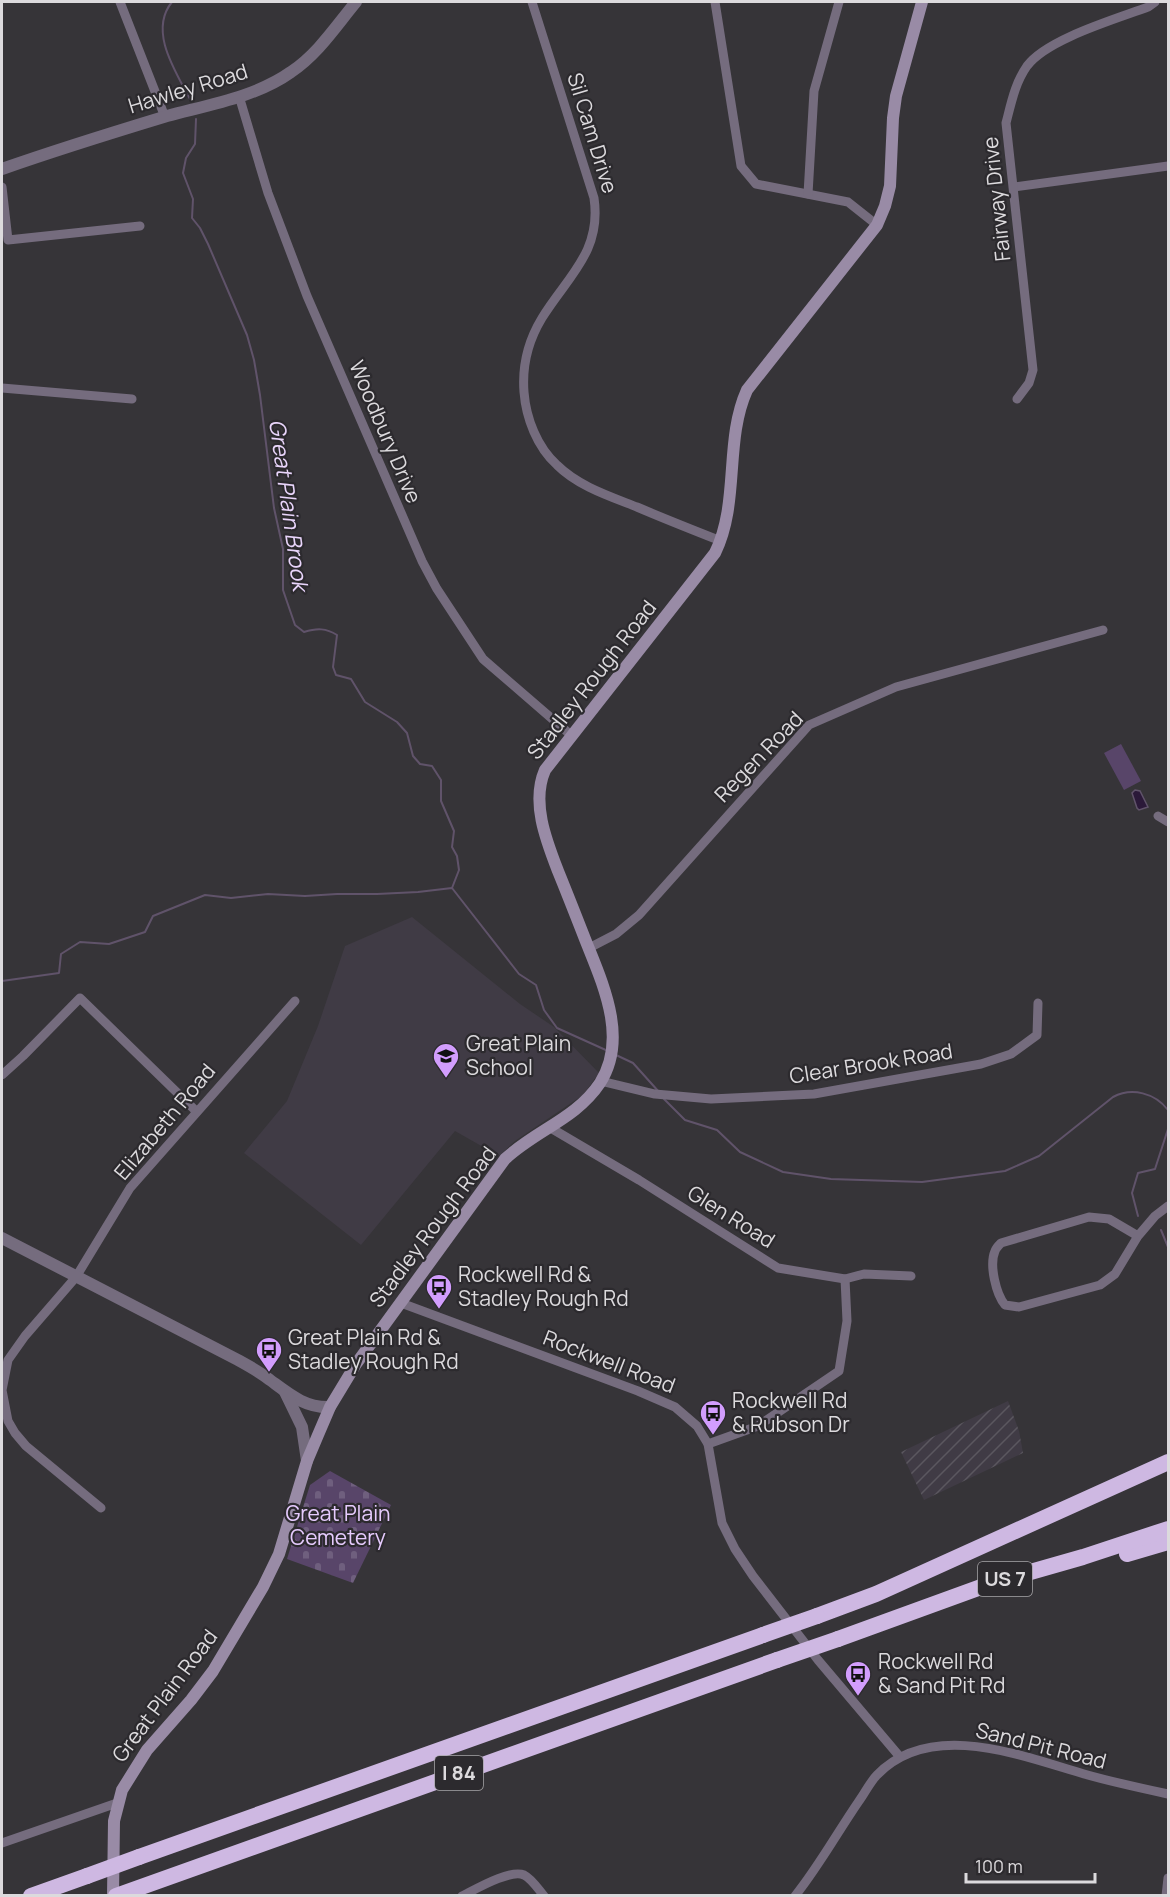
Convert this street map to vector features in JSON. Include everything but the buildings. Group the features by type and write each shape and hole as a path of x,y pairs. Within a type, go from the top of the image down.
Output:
{"highway":[{"name":"I 84","path":"31,1896 876,1594 1168,1460"},
{"name":"US 7","path":"841,1638 992,1583 1093,1554 1168,1529"},
{"name":"I 84","path":"115,1896 841,1638 1168,1542"}],"main road":[{"name":"Stadley Rough Road","path":"330,1407 356,1364 505,1159 584,1104 601,1081 611,1053 612,1025 606,995 549,845 539,803 539,783 545,770 710,560 721,542 727,516 738,417 747,390 877,225 890,186 896,96 922,2"},
{"name":"Great Plain Road","path":"115,1896 113,1839 117,1803 132,1771 147,1750 213,1671 263,1587 279,1554 307,1461 330,1407"}],"street":[{"path":"120,2 165,117"},
{"name":"Hawley Road","path":"2,169 75,143 239,96 270,84 298,67 322,44 356,2"},
{"name":"Sil Cam Drive","path":"532,2 594,198 597,214 589,249 542,318 531,340 523,373 525,406 535,436 556,465 592,489 721,542"},
{"path":"716,2 741,166 756,184 848,202 877,225"},
{"path":"808,194 814,91 838,2"},
{"name":"Fairway Drive","path":"1017,399 1029,383 1033,370 1006,123 1013,95 1028,65 1054,44 1148,7 1155,2"},
{"name":"Woodbury Drive","path":"239,96 268,193 308,296 422,561 437,589 483,659 572,736"},
{"path":"1014,186 1168,166"},
{"path":"2,187 8,240 140,226"},
{"path":"2,388 132,399"},
{"name":"Regen Road","path":"589,948 616,934 639,915 809,726 896,687 1103,630"},
{"path":"1158,816 1168,822"},
{"path":"2,1075 24,1056 80,998 196,1111"},
{"name":"Elizabeth Road","path":"101,1508 26,1446 8,1420 2,1390 4,1374 14,1349 76,1277 130,1188 295,1001"},
{"name":"Clear Brook Road","path":"601,1081 655,1094 711,1099 814,1094 981,1064 1011,1054 1037,1035 1038,1003"},
{"name":"Glen Road","path":"549,1127 639,1180 778,1268 845,1279 864,1274 911,1276"},
{"path":"1138,1236 1109,1219 1089,1217 1001,1243 995,1251 993,1265 997,1295 1005,1305 1019,1307 1100,1285 1115,1274 1138,1236 1155,1216 1168,1206"},
{"name":"Great Plain Road","path":"2,1238 238,1360 296,1399 318,1408 330,1407"},
{"path":"708,1444 758,1426 839,1371 847,1321 845,1279"},
{"name":"Rockwell Road","path":"401,1303 628,1387 675,1407 698,1426 708,1444 722,1523 735,1549 804,1642 900,1756"},
{"name":"Great Plain Road","path":"284,1391 302,1427 307,1461"},
{"name":"Sand Pit Road","path":"795,1896 815,1870 876,1775 900,1756 936,1747 974,1746 1009,1753 1110,1782 1168,1794"},
{"path":"2,1843 117,1803"},
{"path":"462,1896 504,1876 517,1874 530,1880 544,1896"},
{"path":"1166,1896 1168,1878"}],"shaded area":[{"path":"1135,790 1140,791 1148,807 1139,810 1137,808 1132,793"},
{"name":"Great Plain School","path":"412,917 520,1004 554,1027 599,1073 583,1095 515,1141 499,1156 455,1131 361,1245 244,1153 287,1101 318,1026 345,946"},
{"path":"1008,1401 1019,1431 1023,1453 924,1500 901,1452"}],"green space":[{"path":"1121,744 1141,781 1124,790 1104,753"},
{"name":"Great Plain Cemetery","path":"330,1471 391,1505 353,1583 287,1559 310,1485"}],"waterway":[{"name":"Great Plain Brook","path":"172,2 165,13 163,38 172,64 190,99"},
{"name":"Great Plain Brook","path":"196,119 195,144 186,158 183,173 193,199 192,218 208,244 247,335 254,360 274,508 283,549 283,590 295,625 304,632 321,629 337,635 333,667 336,675 351,679 365,702 397,722 407,733 413,756 420,764 432,766 441,780 441,801 454,831 452,847 457,856 459,870 452,888"},
{"path":"2,981 59,973 61,954 80,942 109,944 145,932 153,916 205,895 231,898 268,894 305,896 377,894 452,888 519,974 536,985 544,1010 557,1028 608,1051"},
{"path":"616,1055 633,1063 659,1092"},
{"path":"664,1099 685,1120 717,1130 740,1152 783,1172 831,1179 922,1182 1005,1171 1039,1156 1113,1097 1120,1094 1143,1093 1157,1099 1168,1110"},
{"path":"1138,1216 1132,1193 1138,1173 1155,1169 1168,1129"},
{"path":"1161,1230 1168,1247"}],"place":[{"name":"Great Plain School","path":"446,1079"},
{"name":"Rockwell Rd & Stadley Rough Rd","path":"439,1310"},
{"name":"Great Plain Rd & Stadley Rough Rd","path":"269,1373"},
{"name":"Rockwell Rd & Rubson Dr","path":"713,1436"},
{"name":"Rockwell Rd & Sand Pit Rd","path":"858,1697"}]}
